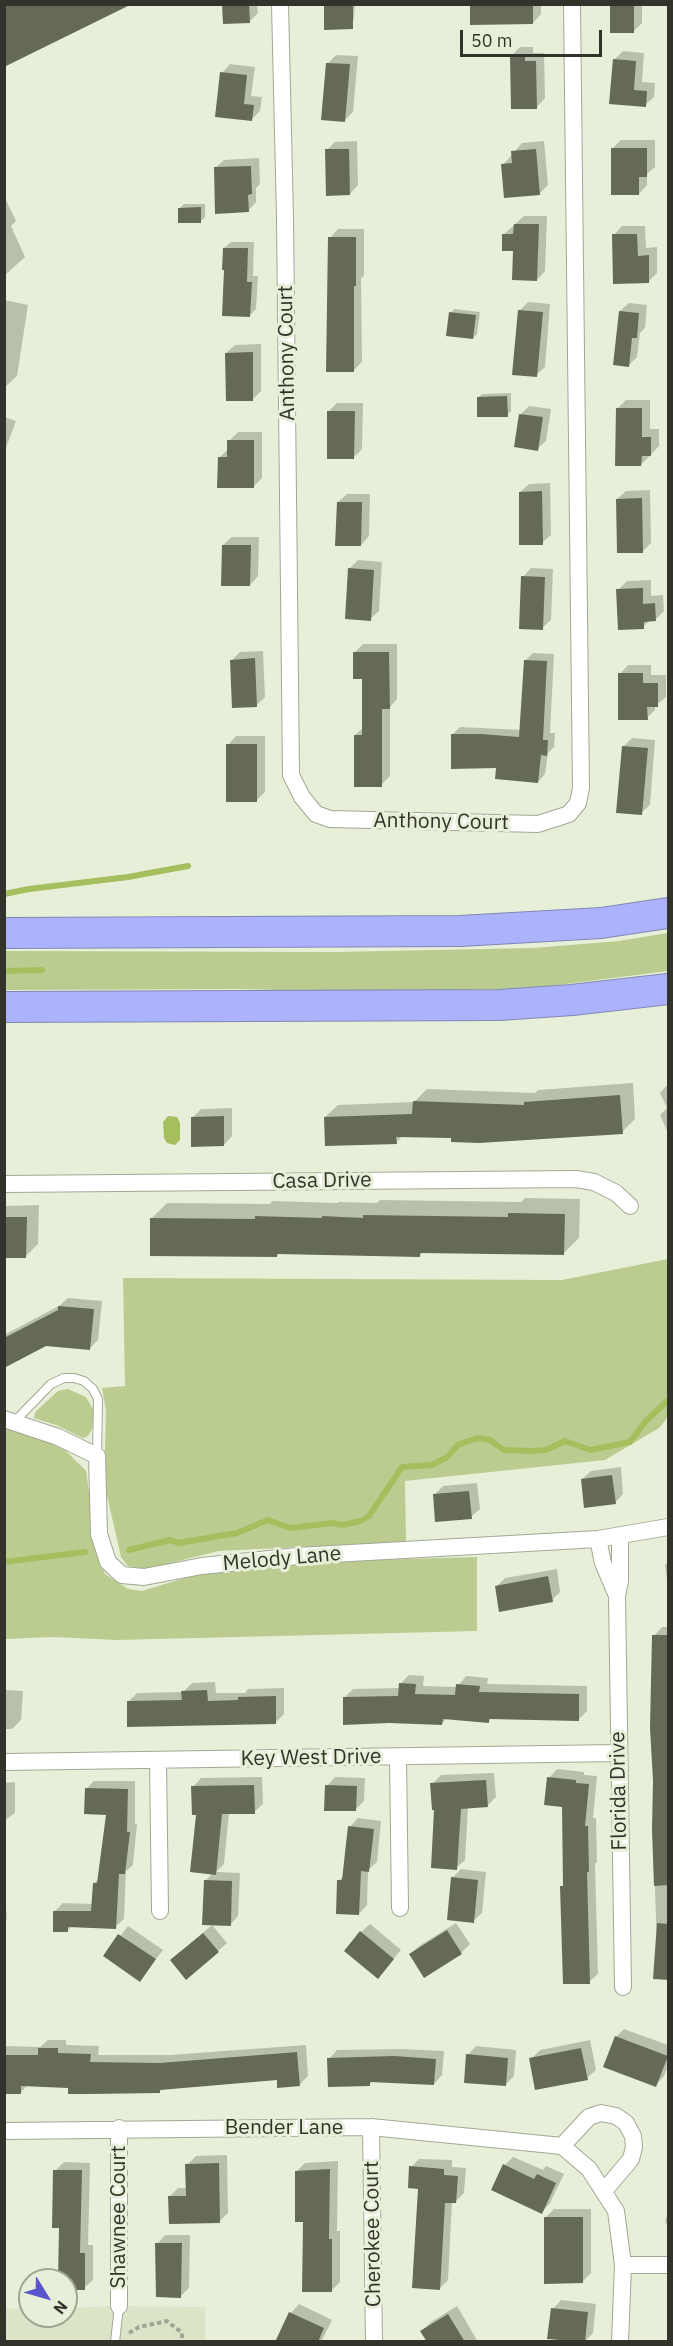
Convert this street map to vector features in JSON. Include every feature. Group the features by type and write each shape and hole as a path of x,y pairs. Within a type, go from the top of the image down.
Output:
{"highway":[{"path":"4,933 460,931 601,923 669,914"},
{"path":"4,1007 429,1007 572,1000 669,989"}],"street":[{"name":"Anthony Court","path":"280,4 285,218 291,776 302,797 316,814 330,819 538,824 569,814 578,803 581,788 572,4"},
{"name":"Casa Drive","path":"4,1184 576,1179 594,1182 616,1193 630,1206"},
{"path":"9,1420 57,1437 97,1456"},
{"name":"Melody Lane","path":"97,1456 99,1534 108,1562 122,1575 144,1577 202,1566 298,1556 598,1539 669,1527"},
{"name":"Florida Drive","path":"620,1536 620,1581 617,1596 618,1753 623,1987"},
{"name":"Florida Drive","path":"598,1539 603,1563 617,1596"},
{"name":"Key West Drive","path":"4,1762 618,1753"},
{"path":"398,1757 400,1908"},
{"path":"158,1760 160,1911"},
{"path":"604,2191 631,2159 634,2147 633,2136 626,2123 616,2116 601,2113 589,2116 562,2146 588,2169 616,2211 623,2265 620,2342"},
{"name":"Bender Lane","path":"4,2131 371,2127 562,2146"},
{"name":"Cherokee Court","path":"371,2127 374,2342"},
{"name":"Shawnee Court","path":"119,2128 119,2306"},
{"path":"623,2265 669,2265"}],"lane":[{"path":"9,1420 51,1384 64,1378 84,1381 93,1389 98,1399 97,1456"},
{"path":"115,2342 119,2306"}],"path":[{"path":"124,2337 139,2327 167,2321 182,2333 182,2342"}],"shaded area":[{"path":"668,933 668,971 550,986 344,992 240,989 5,990 4,951 335,952 533,948 619,941"},
{"path":"168,1116 177,1117 180,1123 180,1140 175,1145 167,1143 164,1138 163,1122"},
{"path":"668,1259 668,1417 659,1428 605,1460 405,1481 406,1542 219,1551 150,1570 128,1566 121,1557 104,1482 106,1411 102,1388 125,1386 123,1278 562,1280"},
{"path":"68,1389 86,1397 94,1411 92,1429 88,1436 83,1438 56,1425 34,1418 35,1412 58,1391"},
{"path":"4,1426 13,1427 65,1450 86,1471 98,1554 105,1574 128,1589 142,1591 231,1564 477,1557 477,1631 117,1640 53,1637 5,1639"},
{"path":"205,2307 205,2341 5,2341 4,2309 18,2308 18,2328 78,2328 78,2308"}],"building":[{"path":"4,4 132,4 4,67"},
{"path":"222,4 249,4 250,23 223,24"},
{"path":"324,4 353,4 353,29 324,30"},
{"path":"470,4 533,4 533,24 470,25"},
{"path":"610,4 634,4 634,33 610,33"},
{"path":"510,55 525,55 525,61 536,61 537,109 511,109"},
{"path":"613,59 636,61 634,90 647,91 646,107 609,104"},
{"path":"326,63 350,64 345,122 321,120"},
{"path":"220,72 247,75 244,104 254,105 252,121 215,117"},
{"path":"611,148 647,148 647,177 639,177 639,195 611,195"},
{"path":"325,149 349,149 350,195 326,196"},
{"path":"536,149 540,195 504,198 501,164 512,163 511,151"},
{"path":"251,166 252,194 248,195 249,212 215,214 214,167"},
{"path":"201,207 201,223 178,223 178,208"},
{"path":"514,224 539,224 537,281 512,280 513,251 502,251 502,234 513,234"},
{"path":"612,234 637,234 638,256 649,255 649,283 613,284"},
{"path":"328,237 356,237 354,372 326,372"},
{"path":"223,248 248,248 247,282 252,282 250,317 222,316"},
{"path":"518,310 543,312 537,377 512,375"},
{"path":"619,311 639,313 637,338 632,338 629,367 613,365"},
{"path":"449,312 476,315 473,339 446,336"},
{"path":"253,352 253,401 226,401 225,353"},
{"path":"507,396 508,417 477,417 477,397"},
{"path":"616,408 642,408 642,437 651,437 651,456 642,456 641,466 615,466"},
{"path":"327,411 355,411 354,459 327,459"},
{"path":"519,414 543,417 538,451 514,447"},
{"path":"227,440 254,440 254,488 217,488 218,457 227,457"},
{"path":"542,491 543,545 519,545 519,492"},
{"path":"642,498 643,553 617,553 616,499"},
{"path":"337,502 362,502 361,546 335,546"},
{"path":"222,545 251,545 250,586 221,586"},
{"path":"348,568 374,570 371,621 345,619"},
{"path":"521,576 545,577 543,630 519,629"},
{"path":"643,588 643,604 655,603 656,621 644,622 644,629 618,630 616,589"},
{"path":"353,652 389,652 390,709 382,709 382,787 354,787 354,735 362,735 362,679 353,679"},
{"path":"255,658 257,707 232,708 230,660"},
{"path":"524,660 547,661 543,740 548,740 547,756 541,755 538,783 495,779 496,768 451,769 451,734 519,737"},
{"path":"618,673 643,673 643,683 658,683 658,707 647,707 648,720 618,720"},
{"path":"226,744 257,744 257,802 226,802"},
{"path":"622,746 648,748 642,815 616,813"},
{"path":"620,1095 623,1134 479,1143 451,1142 451,1138 396,1137 397,1144 325,1146 324,1117 412,1114 413,1101 524,1105 524,1102"},
{"path":"224,1116 224,1146 191,1147 191,1117"},
{"path":"508,1213 565,1214 564,1255 420,1253 420,1257 277,1254 277,1257 150,1256 150,1218 255,1219 255,1216 322,1218 322,1216 363,1218 363,1215 508,1217"},
{"path":"4,1217 27,1217 26,1258 4,1258"},
{"path":"58,1306 94,1309 90,1350 46,1346 4,1368 4,1338 58,1310"},
{"path":"612,1475 616,1504 584,1508 581,1479"},
{"path":"469,1491 472,1519 435,1522 433,1494"},
{"path":"548,1576 553,1602 499,1612 495,1586"},
{"path":"652,1635 669,1635 669,1885 654,1886 650,1728"},
{"path":"399,1683 416,1684 415,1694 455,1695 456,1684 480,1686 479,1692 579,1694 579,1721 489,1719 489,1723 443,1719 442,1725 389,1723 343,1725 343,1697 398,1696"},
{"path":"207,1690 208,1701 276,1696 276,1724 127,1727 127,1701 182,1700 181,1691"},
{"path":"547,1777 576,1780 576,1783 589,1784 585,1826 588,1826 590,1984 563,1984 560,1886 563,1886 562,1807 544,1805"},
{"path":"486,1780 488,1807 461,1809 457,1870 431,1868 434,1810 432,1810 430,1783"},
{"path":"254,1785 255,1814 222,1814 216,1875 190,1872 196,1815 192,1815 191,1786"},
{"path":"325,1785 357,1786 356,1811 324,1811"},
{"path":"85,1788 128,1789 127,1832 130,1832 125,1874 119,1874 116,1929 68,1927 68,1932 53,1932 53,1911 91,1911 93,1883 97,1883 106,1815 84,1814"},
{"path":"348,1826 374,1829 369,1872 361,1871 359,1915 336,1914 337,1880 342,1880"},
{"path":"451,1877 478,1880 474,1923 447,1920"},
{"path":"204,1880 232,1881 231,1926 202,1925"},
{"path":"657,1923 669,1924 669,1980 653,1979"},
{"path":"447,1930 462,1954 424,1978 409,1954"},
{"path":"360,1931 394,1959 378,1979 344,1951"},
{"path":"203,1933 219,1952 186,1980 170,1960"},
{"path":"118,1934 156,1959 140,1982 103,1956"},
{"path":"615,2036 668,2056 656,2087 603,2067"},
{"path":"38,2048 58,2048 58,2053 91,2054 90,2062 160,2063 297,2052 300,2086 277,2088 277,2080 160,2090 160,2093 68,2094 68,2088 21,2086 21,2094 4,2094 4,2055 38,2055"},
{"path":"581,2048 588,2080 535,2090 529,2058"},
{"path":"466,2054 508,2058 506,2086 464,2083"},
{"path":"394,2056 436,2059 434,2085 370,2082 370,2086 328,2087 327,2058"},
{"path":"219,2163 220,2223 169,2224 168,2196 186,2196 185,2164"},
{"path":"503,2164 534,2179 537,2174 556,2183 542,2214 491,2190"},
{"path":"409,2166 444,2169 444,2175 458,2176 456,2203 445,2203 440,2290 412,2288 418,2189 408,2188"},
{"path":"330,2169 329,2239 332,2239 332,2292 302,2292 303,2222 295,2222 295,2171"},
{"path":"53,2170 82,2170 80,2253 85,2253 85,2290 78,2290 78,2268 58,2268 59,2228 52,2228"},
{"path":"544,2217 583,2217 583,2283 544,2284"},
{"path":"155,2243 182,2243 181,2298 156,2297"},
{"path":"551,2308 588,2312 585,2342 547,2339"},
{"path":"289,2312 324,2328 318,2342 275,2342"},
{"path":"448,2314 465,2342 427,2342 420,2331"}],"waterway":[{"path":"4,894 128,877 188,866"},
{"path":"4,971 42,970"},
{"path":"129,1550 170,1540 178,1543 237,1533 268,1520 290,1528 333,1523 342,1525 360,1521 369,1516 402,1467 432,1465 447,1457 458,1445 477,1438 490,1440 504,1450 533,1451 546,1450 565,1441 590,1450 630,1442 646,1421 668,1400"},
{"path":"4,1562 85,1552"}]}
